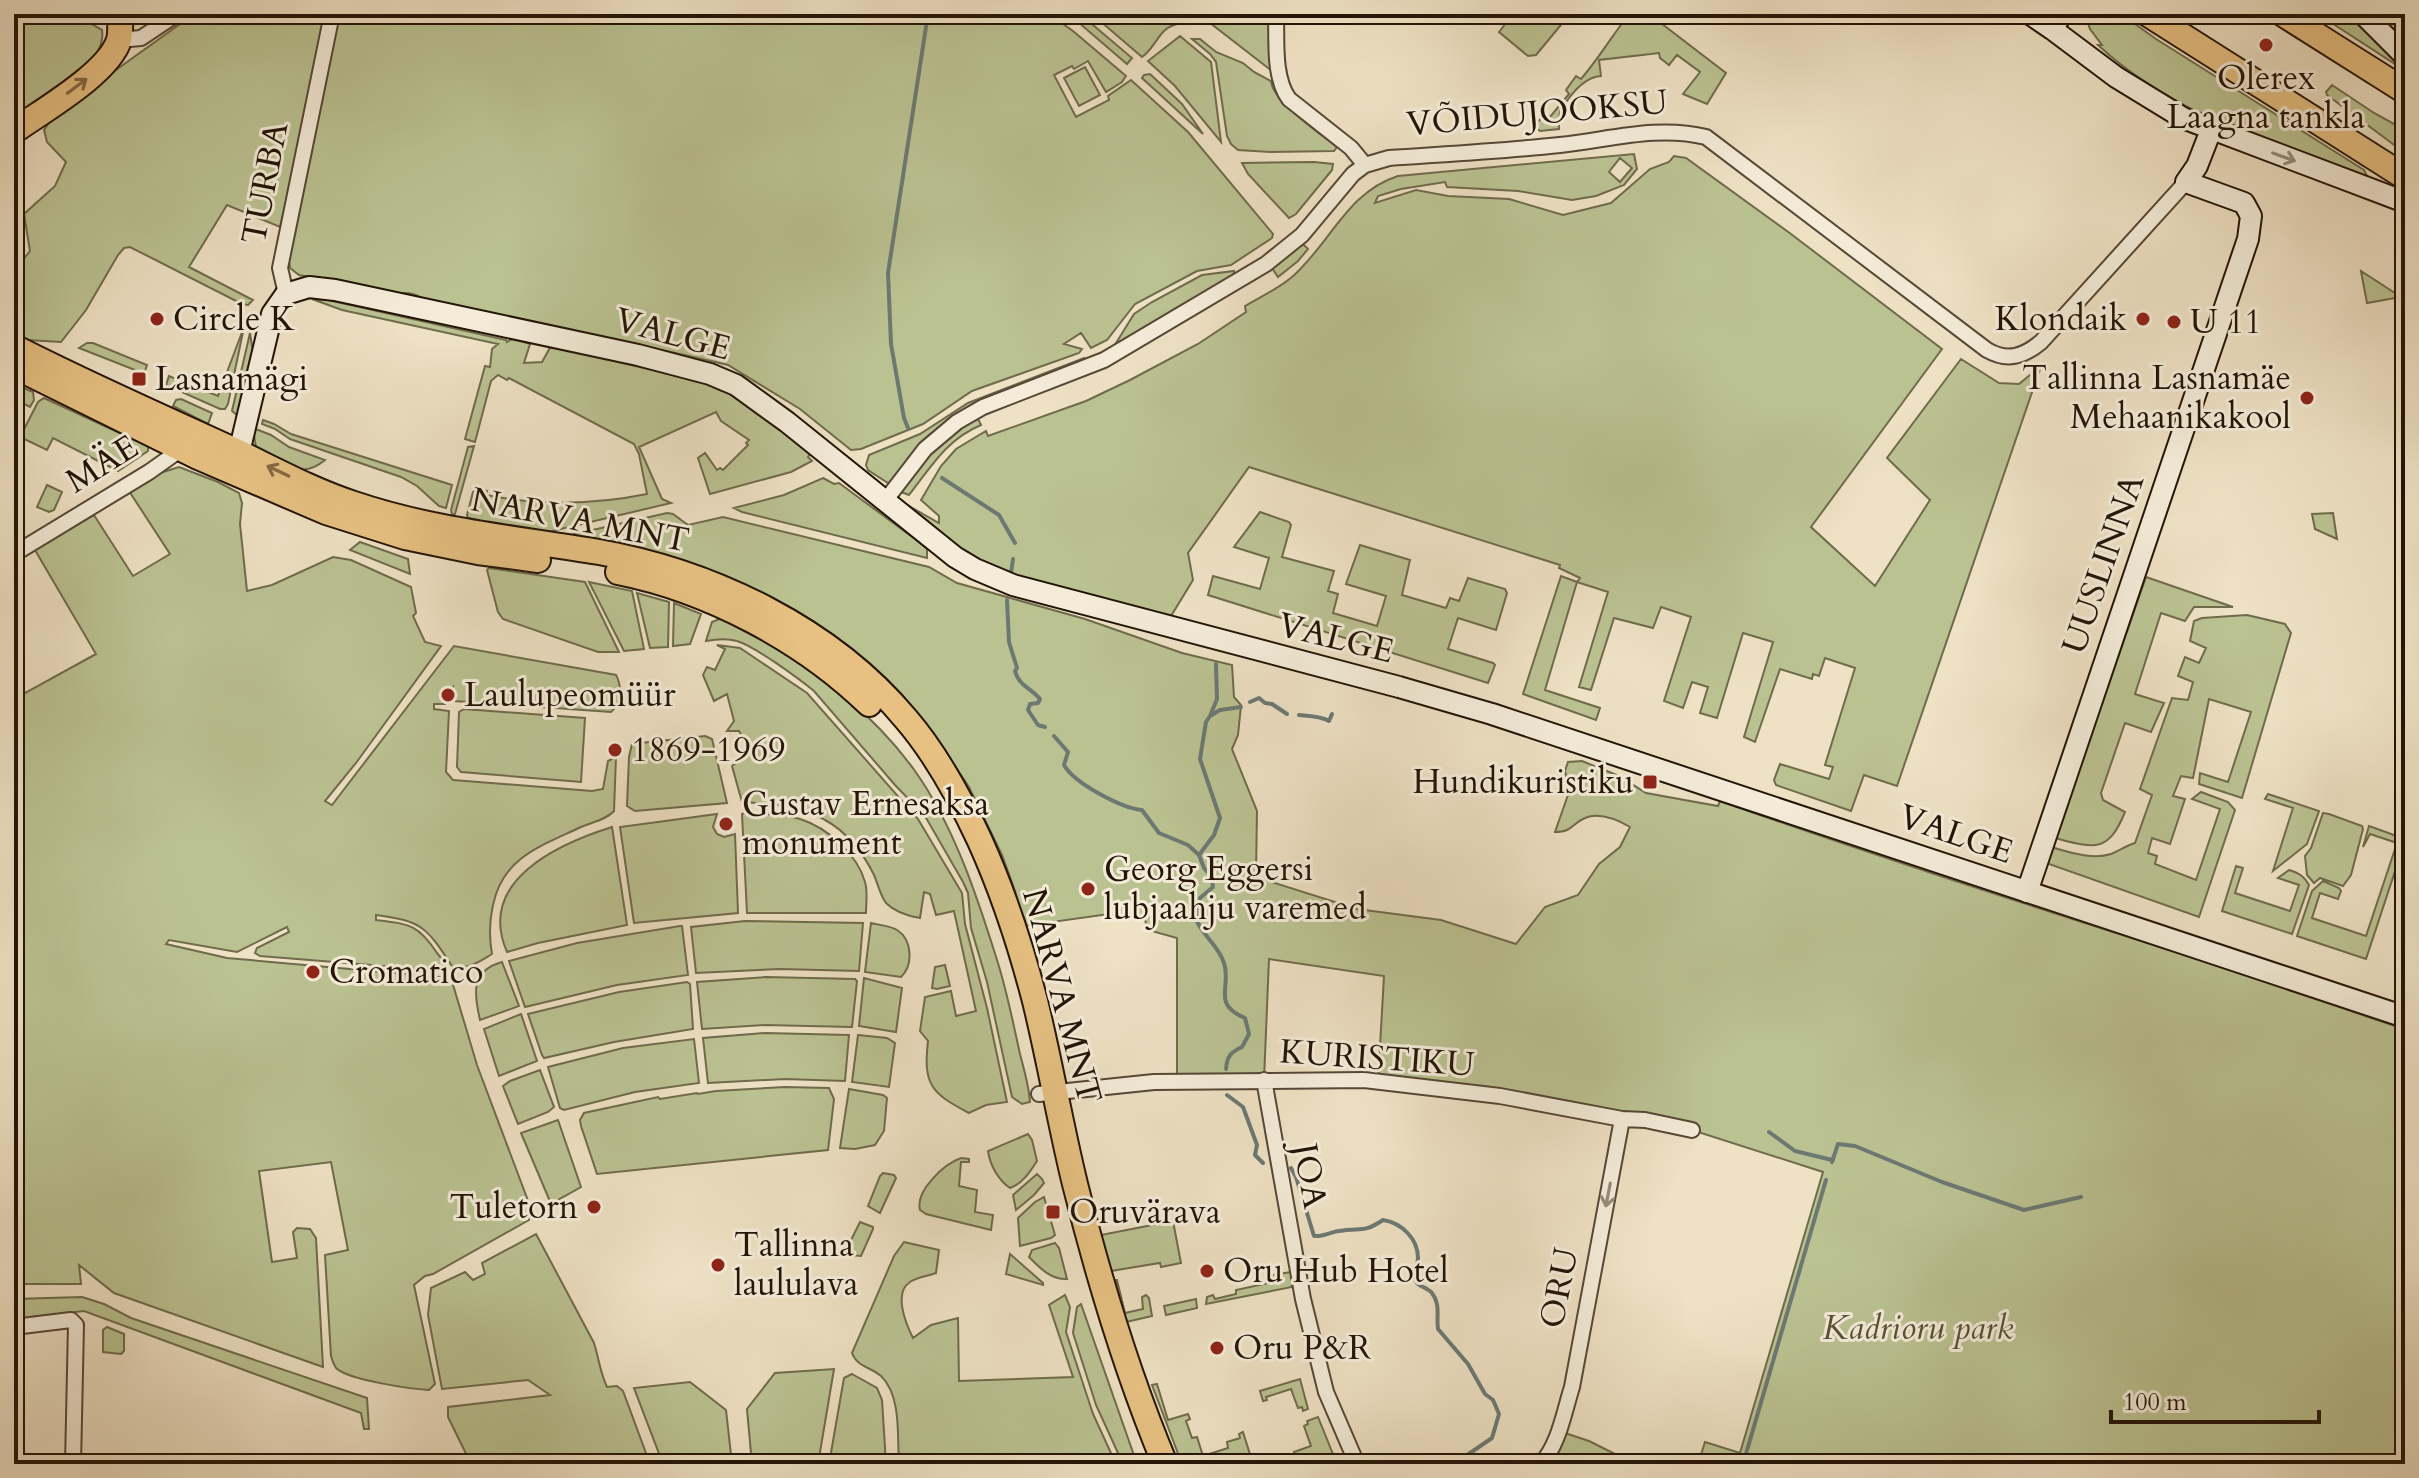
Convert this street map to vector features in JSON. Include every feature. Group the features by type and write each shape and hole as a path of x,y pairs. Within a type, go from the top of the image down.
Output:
{"main road":[{"path":"14,131 94,73 118,40 120,14"},
{"path":"2148,14 2405,177"},
{"path":"2283,14 2405,91"},
{"name":"NARVA MNT","path":"14,347 181,437"},
{"name":"NARVA MNT","path":"14,366 237,463 350,503 399,518 480,535 600,552 661,565 739,594 839,655 905,717 936,758 958,795 995,877 1019,945 1035,1001 1065,1210 1105,1347 1149,1464"},
{"name":"NARVA MNT","path":"1047,1093 1119,1343 1165,1464"}],"street":[{"path":"118,40 141,38 177,14"},
{"name":"TURBA","path":"237,463 269,323 286,294 280,268 332,14"},
{"path":"1276,14 1283,90 1289,99 1351,148 1365,165"},
{"path":"2030,14 2057,22 2152,101 2183,118 2405,202"},
{"path":"2363,14 2405,56"},
{"name":"VÕIDUJOOKSU","path":"885,501 925,449 944,431 969,414 1104,360 1282,253 1365,165 1389,158 1563,145 1660,131 1706,137 1987,350 2009,357 2023,355 2041,342 2186,182 2197,166 2211,130"},
{"name":"UUSLINNA","path":"2027,892 2252,222 2250,210 2244,203 2186,182"},
{"name":"VALGE","path":"286,294 309,287 335,290 638,355 710,374 736,385 762,402 955,557 1013,585 1479,710 2405,1017"},
{"name":"MÄE","path":"14,554 149,472 173,455 181,437"},
{"name":"JOA","path":"1264,1080 1303,1299 1326,1392 1357,1464"},
{"name":"KURISTIKU","path":"1047,1093 1154,1082 1364,1080 1512,1098 1692,1130"},
{"name":"ORU","path":"1541,1464 1559,1430 1572,1387 1622,1119"},
{"path":"14,1327 71,1320 76,1325 73,1464"}],"green space":[{"path":"14,14 74,14 102,30 101,44 95,57 84,69 14,119"},
{"path":"194,14 327,14 280,227 227,205 189,267 253,300 248,305 242,304 130,247 124,248 86,310 61,342 27,340 14,333 14,271 30,251 24,214 55,186 66,162 47,142 44,130 53,117 81,95"},
{"path":"339,14 1049,14 1126,76 1106,92 1088,61 1054,75 1076,117 1109,100 1108,96 1131,80 1188,132 1273,234 1272,238 1231,265 1197,271 1135,304 1107,340 1091,348 1081,333 1064,344 1082,349 1079,353 972,391 923,424 861,449 851,450 800,409 728,365 428,302 413,294 396,294 299,275 290,268 295,227"},
{"path":"1064,14 1080,14 1132,58 1127,64 1078,22"},
{"path":"1092,14 1268,14 1272,71 1210,23 1169,27 1142,57"},
{"path":"1513,14 1570,14 1536,55 1528,56 1499,32"},
{"path":"1629,14 1649,14 1726,73 1707,104 1683,94 1700,72 1677,55 1669,65 1660,58 1659,53 1599,60 1601,76 1583,83 1573,93 1560,112 1559,129 1540,131 1534,126 1545,114 1550,117 1569,94 1566,90 1576,76 1581,79"},
{"path":"2085,14 2121,14 2364,170 2367,176 2364,181 2190,109 2127,69 2098,45 2102,45 2090,29"},
{"path":"2318,14 2351,14 2405,67 2398,66"},
{"path":"2375,14 2405,14 2405,43"},
{"path":"1180,36 1211,62 1221,142 1175,86 1148,61"},
{"path":"1192,39 1200,39 1216,52 1243,63 1271,81 1279,98 1337,147 1334,151 1238,150 1227,136 1216,62"},
{"path":"1085,67 1100,95 1079,106 1064,78"},
{"path":"1150,74 1182,104 1203,134 1142,78"},
{"path":"2332,85 2405,130 2405,153 2327,95"},
{"path":"1634,154 1637,169 1624,185 1596,196 1572,200 1518,191 1447,187 1445,182 1401,189 1378,196 1375,203 1416,190 1448,196 1509,199 1563,215 1611,203 1650,169 1669,162 1674,156 1686,158 1942,349 1811,527 1875,586 1930,500 1887,458 1961,359 1999,383 2019,384 2041,366 1897,786 1864,775 1851,811 1776,785 1774,780 1780,764 1829,779 1833,767 1825,765 1855,668 1825,658 1819,676 1813,674 1812,679 1780,669 1755,742 1744,737 1773,642 1743,633 1717,718 1700,713 1708,687 1692,682 1683,708 1664,701 1691,617 1661,607 1653,628 1614,618 1591,690 1579,687 1608,592 1577,582 1580,578 1559,568 1560,565 1249,467 1188,553 1193,580 1171,616 1018,580 984,566 906,512 900,501 939,523 939,516 921,500 941,466 956,449 986,431 988,436 1086,401 1198,344 1246,312 1245,306 1292,277 1352,206 1380,184 1398,176","holes":["1620,158 1632,168 1620,182 1609,172"]},
{"path":"1242,163 1333,164 1332,170 1296,214 1289,218 1248,174"},
{"path":"1303,244 1308,249 1278,277 1272,268"},
{"path":"1234,271 1234,276 1113,348 1134,314 1152,302 1202,275"},
{"path":"2361,271 2401,297 2367,303"},
{"path":"312,299 328,300 507,342 513,338 530,344 524,363 542,362 551,346 712,384 741,398 811,452 808,457 812,461 791,472 710,494 698,458 705,453 717,470 723,470 748,445 749,440 721,421 716,412 639,447 662,499 671,503 548,532 468,518 473,492 478,488 487,491 486,495 547,502 587,502 647,494 639,454 634,444 498,375 491,381 475,442 465,439 485,366 490,367 492,349 498,344 342,310"},
{"path":"244,327 225,409 166,385 169,376 218,396"},
{"path":"250,333 253,353 238,416 232,411"},
{"path":"87,343 147,365 145,371 140,372 79,348"},
{"path":"1084,358 1085,361 960,413 928,436 895,479 888,483 868,470 869,455 920,434 968,403"},
{"path":"14,384 33,392 34,400 30,407 14,399"},
{"path":"44,398 148,446 148,451 118,471 53,438 47,450 20,437 38,402"},
{"path":"181,399 212,413 208,424 173,406 176,400"},
{"path":"977,417 981,425 949,446 909,495 901,492 935,447"},
{"path":"263,420 291,434 452,485 446,508 401,477 290,439 262,424"},
{"path":"253,428 289,447 325,460 307,469 290,467 256,448"},
{"path":"474,446 455,514 452,515 468,447"},
{"path":"179,467 239,493 247,591 272,585 333,557 351,560 411,587 416,613 413,616 425,642 441,646 325,801 332,805 454,646 616,675 619,684 619,699 611,712 454,701 453,687 447,694 445,704 434,704 434,709 449,711 446,772 453,780 592,791 603,789 608,761 616,757 614,811 603,819 538,847 505,875 493,905 490,923 492,954 483,960 468,966 452,966 422,928 404,920 376,915 376,920 405,925 418,931 442,959 445,971 260,956 255,953 257,948 289,932 287,927 237,952 169,940 166,944 227,958 451,978 477,1065 530,1206 529,1220 425,1276 414,1285 435,1384 429,1390 366,1380 343,1372 333,1362 325,1255 348,1250 331,1162 259,1171 272,1262 297,1258 293,1232 297,1228 310,1229 316,1238 323,1367 114,1293 79,1265 81,1284 14,1284 14,699 96,654 35,550 94,515 133,576 170,554 129,491 163,472"},
{"path":"823,478 834,484 839,483 915,539 927,549 927,558 734,508 784,495"},
{"path":"47,485 62,492 54,510 49,512 37,507"},
{"path":"1260,512 1291,525 1282,557 1334,571 1328,591 1338,594 1333,613 1377,626 1386,596 1346,584 1360,545 1410,560 1402,595 1446,608 1450,598 1459,601 1468,578 1505,589 1507,593 1496,630 1458,618 1448,649 1493,663 1495,665 1488,683 1208,595 1213,576 1260,589 1269,558 1234,547"},
{"name":"Kadrioru park","path":"667,513 688,525 723,517 929,567 957,583 1085,619 1182,653 1232,665 1234,697 1241,705 1238,735 1232,749 1257,811 1256,877 1357,909 1441,920 1516,944 1545,907 1578,895 1599,864 1620,847 1630,827 1614,819 1596,816 1585,818 1565,831 1555,832 1569,792 1565,771 1568,762 1582,761 1619,776 1646,793 1718,806 1720,801 2405,1029 2405,1464 1698,1464 1705,1442 1740,1453 1823,1172 1692,1130 1378,1082 1384,976 1269,959 1264,1080 1177,1081 1177,938 1148,930 1145,920 1109,914 1024,926 1002,855 969,787 930,729 885,679 557,538"},
{"path":"2333,513 2337,539 2315,529 2312,514"},
{"path":"360,542 408,559 410,574 350,550"},
{"path":"489,568 585,582 619,652 598,652 503,619 498,612"},
{"path":"1561,576 1577,582 1545,690 1600,708 1596,720 1523,694"},
{"path":"2146,577 2233,607 2194,607 2185,621 2161,613 2135,694 2164,703 2151,732 2125,723 2101,793 2103,800 2125,812 2119,826 2106,841 2098,844 2080,844 2055,838"},
{"path":"589,582 632,591 644,649 624,651"},
{"path":"637,593 669,602 668,647 650,648"},
{"path":"674,603 701,614 690,644 673,646"},
{"path":"2247,615 2285,624 2291,633 2242,798 2199,784 2200,773 2228,782 2251,712 2209,699 2193,778 2181,776 2173,796 2185,799 2170,844 2152,838 2148,853 2157,856 2155,864 2196,880 2220,809 2192,799 2201,792 2228,802 2235,810 2199,917 2046,863 2051,847 2096,856 2111,854 2135,843 2152,795 2140,789 2172,698 2188,700 2193,682 2178,676 2185,657 2199,663 2206,648 2190,641 2194,621"},
{"path":"722,618 802,664 852,702 896,746 929,792 953,838 973,887 1001,972 1030,1102 1022,1104 1012,1097 987,982 971,928 968,893 925,816 814,691 745,644 729,639 706,641 712,622"},
{"path":"717,645 740,648 807,693 918,819 962,893 965,924 1007,1102 986,1105 969,1113 938,1093 929,1078 928,1041 920,1031 925,997 951,991 956,1016 976,1011 954,911 936,915 930,894 924,892 920,918 898,911 884,900 860,851 833,825 795,808 742,802 732,766 747,754 749,748 739,731 727,731 734,721 727,694 714,701 703,675 707,667 715,670 725,649"},
{"path":"464,709 585,718 581,782 461,772 457,767 459,712"},
{"path":"705,736 712,739 727,803 635,811 627,806 632,744"},
{"path":"2268,794 2319,811 2307,844 2273,871 2293,808 2265,799"},
{"path":"2323,813 2362,826 2363,829 2351,875 2343,886 2320,878 2314,883 2307,875 2305,856 2311,848"},
{"path":"717,814 713,827 717,834 724,837 735,834 738,913 634,923 620,827"},
{"path":"742,814 800,819 840,843 865,882 866,913 747,913"},
{"path":"2369,826 2405,841 2366,959 2297,936 2312,891 2323,881 2341,891 2338,899 2320,893 2312,918 2366,936 2397,843 2370,834 2363,847"},
{"path":"612,827 627,925 507,952 500,927 503,905 512,886 547,855"},
{"path":"2236,866 2243,868 2235,893 2290,911 2299,885 2278,878 2289,870 2305,879 2309,885 2292,934 2222,911"},
{"path":"745,921 863,923 859,971 780,969 696,973 691,927"},
{"path":"871,923 894,929 906,940 910,953 908,966 901,977 865,972"},
{"path":"682,926 688,975 617,985 525,1007 509,961 577,943"},
{"path":"502,962 519,1006 480,1020 476,1001 479,977"},
{"path":"945,965 950,986 932,988 935,967"},
{"path":"766,977 855,979 852,1027 765,1025 702,1029 697,982"},
{"path":"864,978 902,988 896,1032 859,1026"},
{"path":"690,984 693,1029 544,1058 542,1055 528,1014 619,992"},
{"path":"521,1014 537,1061 499,1076 484,1029"},
{"path":"765,1033 849,1035 845,1081 785,1079 708,1083 703,1038"},
{"path":"858,1035 887,1038 895,1043 889,1087 852,1082"},
{"path":"694,1039 699,1083 635,1092 564,1110 560,1108 548,1067 623,1048"},
{"path":"540,1070 554,1107 518,1124 503,1086"},
{"path":"785,1087 829,1088 834,1099 828,1150 597,1174 581,1126 584,1113 658,1097"},
{"path":"849,1089 887,1098 884,1131 875,1145 840,1148"},
{"path":"558,1120 581,1187 554,1202 549,1199 521,1133"},
{"path":"1028,1134 1037,1161 1022,1181 1010,1188 995,1172 988,1151"},
{"path":"961,1158 969,1159 969,1162 961,1162 959,1186 977,1190 975,1212 993,1215 991,1230 920,1210 922,1195 932,1179"},
{"path":"883,1173 896,1178 880,1213 868,1206"},
{"path":"1037,1174 1044,1183 1016,1210 1013,1195"},
{"path":"1044,1197 1055,1235 1020,1246 1018,1218"},
{"path":"1173,1221 1181,1263 1111,1271 1101,1235"},
{"path":"860,1222 873,1229 861,1256 849,1255 847,1248"},
{"path":"536,1234 594,1343 607,1387 617,1386 623,1391 650,1464 471,1464 448,1417 448,1407 550,1395 528,1380 442,1389 428,1315 431,1288 465,1272 473,1280 485,1274 482,1263"},
{"path":"904,1242 939,1250 936,1273 916,1279 905,1287 902,1309 913,1338 931,1325 958,1318 959,1381 1073,1377 1049,1305 1065,1295 1070,1307 1066,1332 1093,1414 1116,1464 1103,1464 1096,1459 1083,1464 899,1464 897,1418 888,1384 854,1358 852,1353 894,1256"},
{"path":"1055,1243 1067,1279 1051,1275 1029,1257 1032,1250"},
{"path":"1010,1254 1043,1283 1043,1285 1006,1274"},
{"path":"1291,1272 1292,1287 1206,1304 1207,1297 1213,1295 1215,1299 1236,1294 1236,1290 1273,1282 1272,1275"},
{"path":"1116,1280 1125,1313 1143,1309 1142,1297 1146,1295 1152,1316 1126,1322"},
{"path":"82,1297 131,1318 367,1398 369,1429 364,1429 361,1413 84,1311 14,1319 14,1299"},
{"path":"1196,1299 1197,1308 1166,1315 1164,1306"},
{"path":"1081,1304 1137,1464 1123,1464 1096,1405 1073,1333 1077,1307"},
{"path":"107,1327 124,1334 124,1351 121,1354 103,1352 103,1330"},
{"path":"834,1369 818,1464 752,1464 747,1409 775,1373"},
{"path":"852,1374 877,1388 882,1400 886,1464 829,1464 844,1378"},
{"path":"1300,1379 1308,1409 1303,1411 1302,1407 1298,1408 1291,1389 1266,1397 1267,1400 1263,1401 1260,1391"},
{"path":"690,1382 726,1410 732,1464 663,1464 634,1388"},
{"path":"1157,1384 1168,1420 1188,1414 1190,1419 1186,1421 1192,1438 1197,1437 1203,1456 1228,1448 1227,1442 1240,1438 1239,1434 1243,1432 1253,1464 1182,1464 1152,1385"},
{"path":"1318,1417 1337,1464 1268,1464 1295,1456 1294,1452 1311,1446 1304,1426 1308,1424 1307,1421"},
{"path":"1562,1432 1589,1441 1635,1464 1540,1464"}],"waterway":[{"path":"908,428 891,344 888,273 928,14"},
{"path":"942,478 999,515 1015,543"},
{"path":"1011,573 1013,559"},
{"path":"1007,600 1009,642 1017,668 1015,671 1022,684 1040,699 1038,703 1030,704 1028,710 1038,725 1045,727"},
{"path":"1210,716 1217,699 1216,664"},
{"path":"1250,702 1259,698 1287,714"},
{"path":"1199,855 1214,835 1220,818 1200,759 1206,722 1220,710 1241,707"},
{"path":"1299,715 1329,721 1332,714"},
{"path":"1054,736 1068,752 1064,765 1069,772 1111,800 1142,810 1159,833 1188,845 1199,855 1211,876 1213,887 1200,898 1196,919 1224,963 1228,1007 1245,1018 1249,1034 1242,1047 1230,1055 1226,1069"},
{"path":"1227,1095 1243,1107 1257,1145 1255,1155 1263,1163"},
{"path":"1769,1132 1795,1151 1832,1160"},
{"path":"1832,1162 1838,1144 1855,1146 1942,1182 2024,1210 2081,1197"},
{"path":"1291,1168 1314,1236 1366,1229 1383,1220 1396,1225 1412,1238 1418,1258 1416,1280 1435,1297 1438,1329 1468,1364 1499,1414 1492,1438 1454,1464"},
{"path":"1743,1464 1826,1180"}],"place":[{"name":"Olerex Laagna tankla","path":"2266,45"},
{"name":"Circle K","path":"157,319"},
{"name":"Klondaik","path":"2143,319"},
{"name":"U 11","path":"2174,322"},
{"name":"Lasnamägi","path":"139,379"},
{"name":"Tallinna Lasnamäe Mehaanikakool","path":"2307,398"},
{"name":"Laulupeomüür","path":"448,695"},
{"name":"1869-1969","path":"615,750"},
{"name":"Hundikuristiku","path":"1650,782"},
{"name":"Gustav Ernesaksa monument","path":"726,824"},
{"name":"Georg Eggersi lubjaahju varemed","path":"1088,889"},
{"name":"Cromatico","path":"313,972"},
{"name":"Tuletorn","path":"594,1207"},
{"name":"Oruvärava","path":"1053,1212"},
{"name":"Tallinna laululava","path":"718,1265"},
{"name":"Oru Hub Hotel","path":"1207,1271"},
{"name":"Oru P&R","path":"1217,1348"}]}
